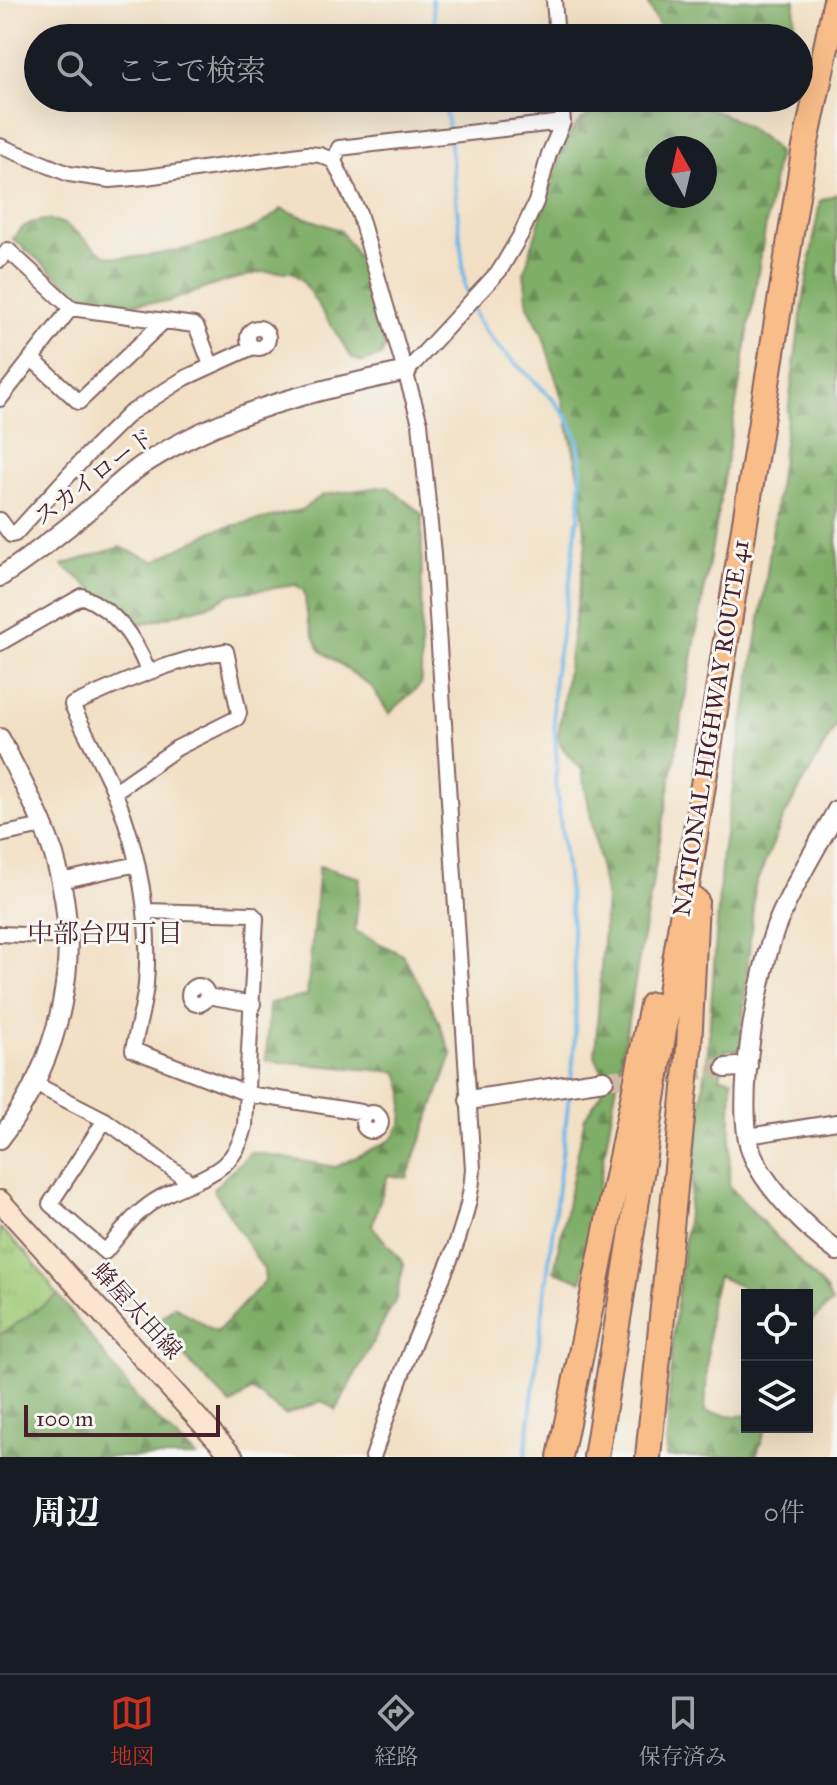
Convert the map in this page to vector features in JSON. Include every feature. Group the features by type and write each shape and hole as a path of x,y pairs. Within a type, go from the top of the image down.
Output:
{"highway":[{"name":"NATIONAL HIGHWAY ROUTE 41","path":"813,78 828,0"},
{"name":"NATIONAL HIGHWAY ROUTE 41","path":"813,109 836,0"},
{"name":"NATIONAL HIGHWAY ROUTE 41","path":"589,1457 723,605 787,212 806,112"},
{"name":"NATIONAL HIGHWAY ROUTE 41","path":"596,1457 723,652 812,112"},
{"path":"648,1457 689,1048 700,849 717,730 723,652"},
{"path":"560,1457 641,1052 654,995 669,959"}],"main road":[{"name":"蜂屋太田線","path":"0,1201 233,1457"}],"street":[{"path":"554,0 556,24"},
{"path":"407,371 500,270 536,202 549,154 563,122 562,112"},
{"path":"334,161 339,148 563,122"},
{"path":"0,146 69,174 110,180 307,154 334,161 359,213 407,371 420,423 430,525 473,1169 465,1216 407,1359 373,1457"},
{"path":"0,260 8,250 71,308 197,328 211,365"},
{"path":"0,399 71,308"},
{"path":"31,358 79,402 163,322"},
{"path":"0,520 11,535 15,534 130,413 166,388 253,347"},
{"name":"スカイロード","path":"0,577 141,466 194,434 240,414 319,390 407,371"},
{"path":"0,643 82,596 98,603 130,633 148,671"},
{"path":"114,792 177,748 237,718 239,713 226,651 191,656 148,671 72,705 114,792 137,864 146,911 145,987 133,1050 248,1094 361,1112 366,1116"},
{"path":"0,738 43,826 61,881 69,937 64,1003 57,1031 35,1084 3,1129"},
{"path":"837,810 779,919 756,1008 748,1066 746,1118 752,1156 777,1192 816,1236 837,1251"},
{"path":"0,835 43,826"},
{"path":"61,881 137,864"},
{"path":"105,1120 50,1204 105,1252 144,1208 190,1182 215,1173 233,1156 245,1126 255,915 146,911"},
{"path":"0,934 69,937"},
{"path":"207,996 253,1004"},
{"path":"726,1068 748,1066"},
{"path":"469,1100 604,1080"},
{"path":"35,1084 105,1120 190,1182"},
{"path":"748,1136 837,1122"}],"green space":[{"path":"646,0 795,0 794,24 658,24"},
{"path":"595,112 717,112 761,136 778,152 720,501 582,1281 554,1271 585,1117 602,1093 603,1072 595,1057 606,898 582,770 561,746 558,737 586,543 580,480 563,402 542,333 528,306 524,273 559,159 579,122"},
{"path":"837,194 837,723 784,817 755,886 740,1050 725,1050 720,1077 732,1079 729,1186 826,1290 832,1303 813,1319 813,1289 745,1289 718,1276 710,1305 705,1412 741,1416 741,1433 764,1433 756,1457 666,1457 672,1343 708,1050 722,853 765,588 799,328 820,201"},
{"path":"281,209 340,230 359,258 386,347 381,356 362,362 352,358 302,280 292,272 262,272 167,302 98,304 87,301 13,239 31,223 55,221 69,227 106,255 137,257 184,249 249,230"},
{"path":"387,486 422,514 421,684 389,714 372,687 320,650 308,621 304,591 296,585 231,594 212,604 140,625 130,624 125,615 62,565 120,547 155,561 215,530 301,510 323,495"},
{"path":"319,866 360,878 355,931 403,955 435,1013 452,1055 407,1178 388,1175 372,1226 404,1264 396,1299 336,1410 322,1401 285,1415 252,1390 231,1405 189,1362 161,1319 174,1306 217,1332 265,1281 264,1270 213,1189 251,1152 336,1167 391,1140 402,1123 404,1093 398,1072 266,1061 269,1003 307,996"},
{"path":"0,1228 28,1255 58,1295 0,1335"},
{"path":"58,1295 144,1407 197,1457 0,1457 0,1335"}],"waterway":[{"path":"432,0 435,24"},
{"path":"446,112 449,131"},
{"path":"450,140 465,286 469,298"},
{"path":"472,306 491,338 563,411 573,428 579,449 579,519 554,677 553,702 555,778 575,967 575,1042 571,1080"},
{"path":"525,1457 570,1089"}],"tunnel":[{"path":"604,1080 726,1068"}],"district":[{"name":"中部台四丁目","path":"105,933"}]}
